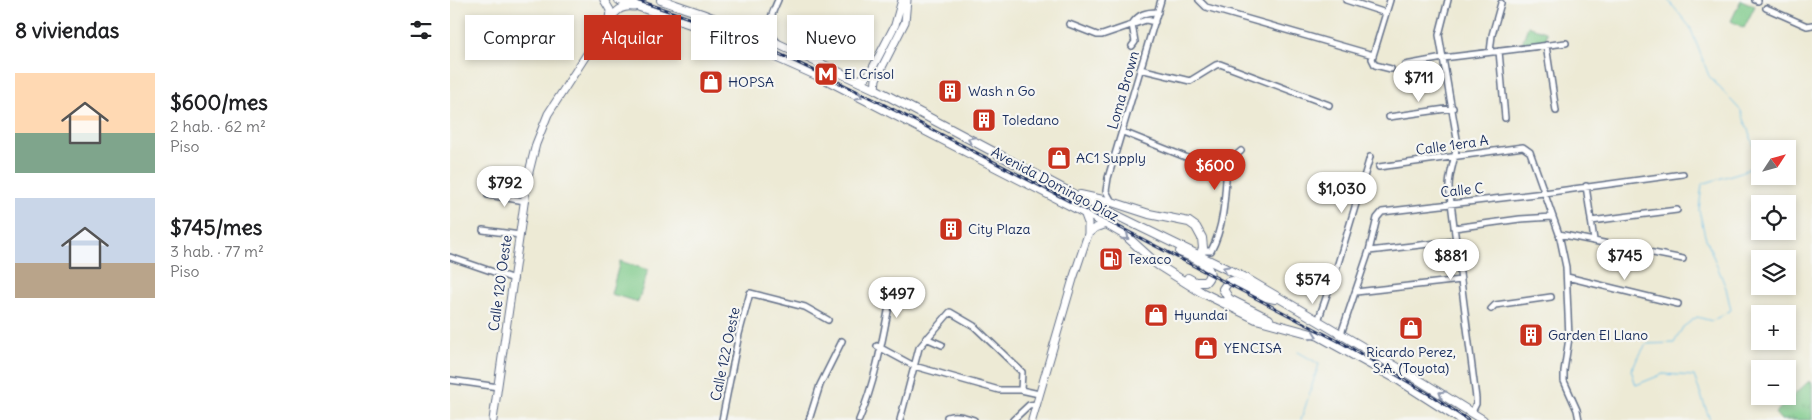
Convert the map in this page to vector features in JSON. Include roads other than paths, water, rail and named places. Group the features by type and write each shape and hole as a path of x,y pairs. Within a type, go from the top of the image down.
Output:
{"main road":[{"name":"Avenida Domingo Díaz","path":"619,0 710,31 762,51 825,79 1084,211 1125,235 1158,265 1202,292 1256,319 1319,336 1354,354 1425,396 1461,420"},
{"name":"Avenida Domingo Díaz","path":"660,0 704,15"},
{"name":"Avenida Domingo Díaz","path":"777,44 875,89 1140,228 1201,254 1341,334 1483,420"},
{"path":"1073,194 1112,202 1149,214 1189,222 1196,227 1200,235 1202,241 1201,254"},
{"path":"1140,228 1174,249 1204,264 1209,268 1209,279 1205,282 1195,282 1142,252"},
{"path":"1284,302 1266,297 1233,280 1228,282 1223,289 1229,298 1285,326"}],"street":[{"path":"604,0 610,10 610,15"},
{"path":"772,15 778,0"},
{"path":"875,89 876,78 902,0"},
{"path":"857,80 866,77 870,73 905,22 907,0"},
{"name":"Loma Brown","path":"1106,187 1161,0"},
{"path":"1199,0 1206,6 1373,55"},
{"path":"1346,0 1386,13"},
{"path":"1390,0 1373,55 1373,62 1375,65 1391,69"},
{"path":"1448,0 1439,35 1457,140 1449,178 1450,203 1476,398 1476,404 1472,412"},
{"path":"1490,52 1492,35 1501,3"},
{"name":"Calle 120 Oeste","path":"614,15 622,7 642,9"},
{"path":"1766,8 1807,26 1812,25"},
{"path":"1132,24 1145,12 1158,12"},
{"path":"1069,24 1097,35 1102,35 1146,20 1155,22"},
{"path":"1132,24 1135,42 1132,46"},
{"path":"777,41 782,46"},
{"path":"1405,65 1442,58 1566,43"},
{"path":"1546,45 1556,111"},
{"path":"1499,51 1505,118"},
{"name":"Calle 120 Oeste","path":"493,420 525,201 536,144 548,114 584,59"},
{"path":"1140,69 1190,81 1220,64 1329,105"},
{"path":"1389,117 1452,108"},
{"path":"1123,132 1198,162 1227,163"},
{"name":"Calle 1era A","path":"1378,167 1523,147 1532,154 1544,193"},
{"path":"1201,254 1211,251 1215,242 1224,206 1227,163 1240,151"},
{"path":"1319,322 1335,280 1334,278 1370,157"},
{"name":"Calle C","path":"1369,251 1377,218 1382,212 1544,193 1682,174"},
{"path":"1586,186 1594,240"},
{"path":"1092,197 1100,194 1106,187"},
{"path":"1106,187 1107,196 1112,202"},
{"path":"1544,193 1559,234 1567,277 1569,338 1564,381 1577,410 1579,420"},
{"path":"488,195 525,201"},
{"path":"1591,221 1676,210"},
{"path":"1032,420 1088,234 1088,223 1084,211"},
{"path":"1454,228 1520,219 1554,217"},
{"path":"1088,234 1095,228 1106,224"},
{"path":"483,230 520,235"},
{"path":"1559,234 1683,259"},
{"path":"1341,334 1369,251 1455,241"},
{"path":"450,258 514,279"},
{"path":"1567,277 1678,304"},
{"path":"1356,292 1460,280"},
{"path":"859,420 864,408 893,286"},
{"name":"Calle 122 Oeste","path":"722,420 739,334 750,293 805,307 828,320"},
{"path":"1491,309 1495,305 1551,297"},
{"path":"900,420 919,348 950,312 974,326 1016,365 1022,372 1021,390"},
{"path":"926,338 942,345"},
{"path":"809,420 820,384 842,340"},
{"path":"879,347 914,366 999,390 1021,390 1039,394"},
{"path":"450,380 498,386"},
{"path":"1425,396 1454,420"},
{"path":"1013,420 1029,405 1037,404"},
{"path":"948,420 947,417 952,416 962,416 974,420"}],"waterway":[{"path":"1668,0 1690,27 1709,76 1741,111 1752,140"},
{"path":"1710,420 1694,376 1663,374 1636,385 1631,370 1646,344 1674,343 1683,327 1697,317 1712,321 1731,310 1726,288 1705,236 1699,210 1702,184 1751,167"},
{"path":"1298,352 1319,364 1301,420"}],"railway":[{"path":"637,0 744,37 875,100 1344,344 1434,397 1468,420"}],"place":[{"name":"El Crisol","path":"826,74"},
{"name":"HOPSA","path":"711,82"},
{"name":"Wash n Go","path":"950,91"},
{"name":"Toledano","path":"984,120"},
{"name":"AC1 Supply","path":"1059,158"},
{"name":"City Plaza","path":"951,229"},
{"name":"Texaco","path":"1111,259"},
{"name":"Hyundai","path":"1156,315"},
{"name":"Ricardo Perez, S.A. (Toyota)","path":"1411,328"},
{"name":"Garden El Llano","path":"1531,335"},
{"name":"YENCISA","path":"1206,348"}]}
